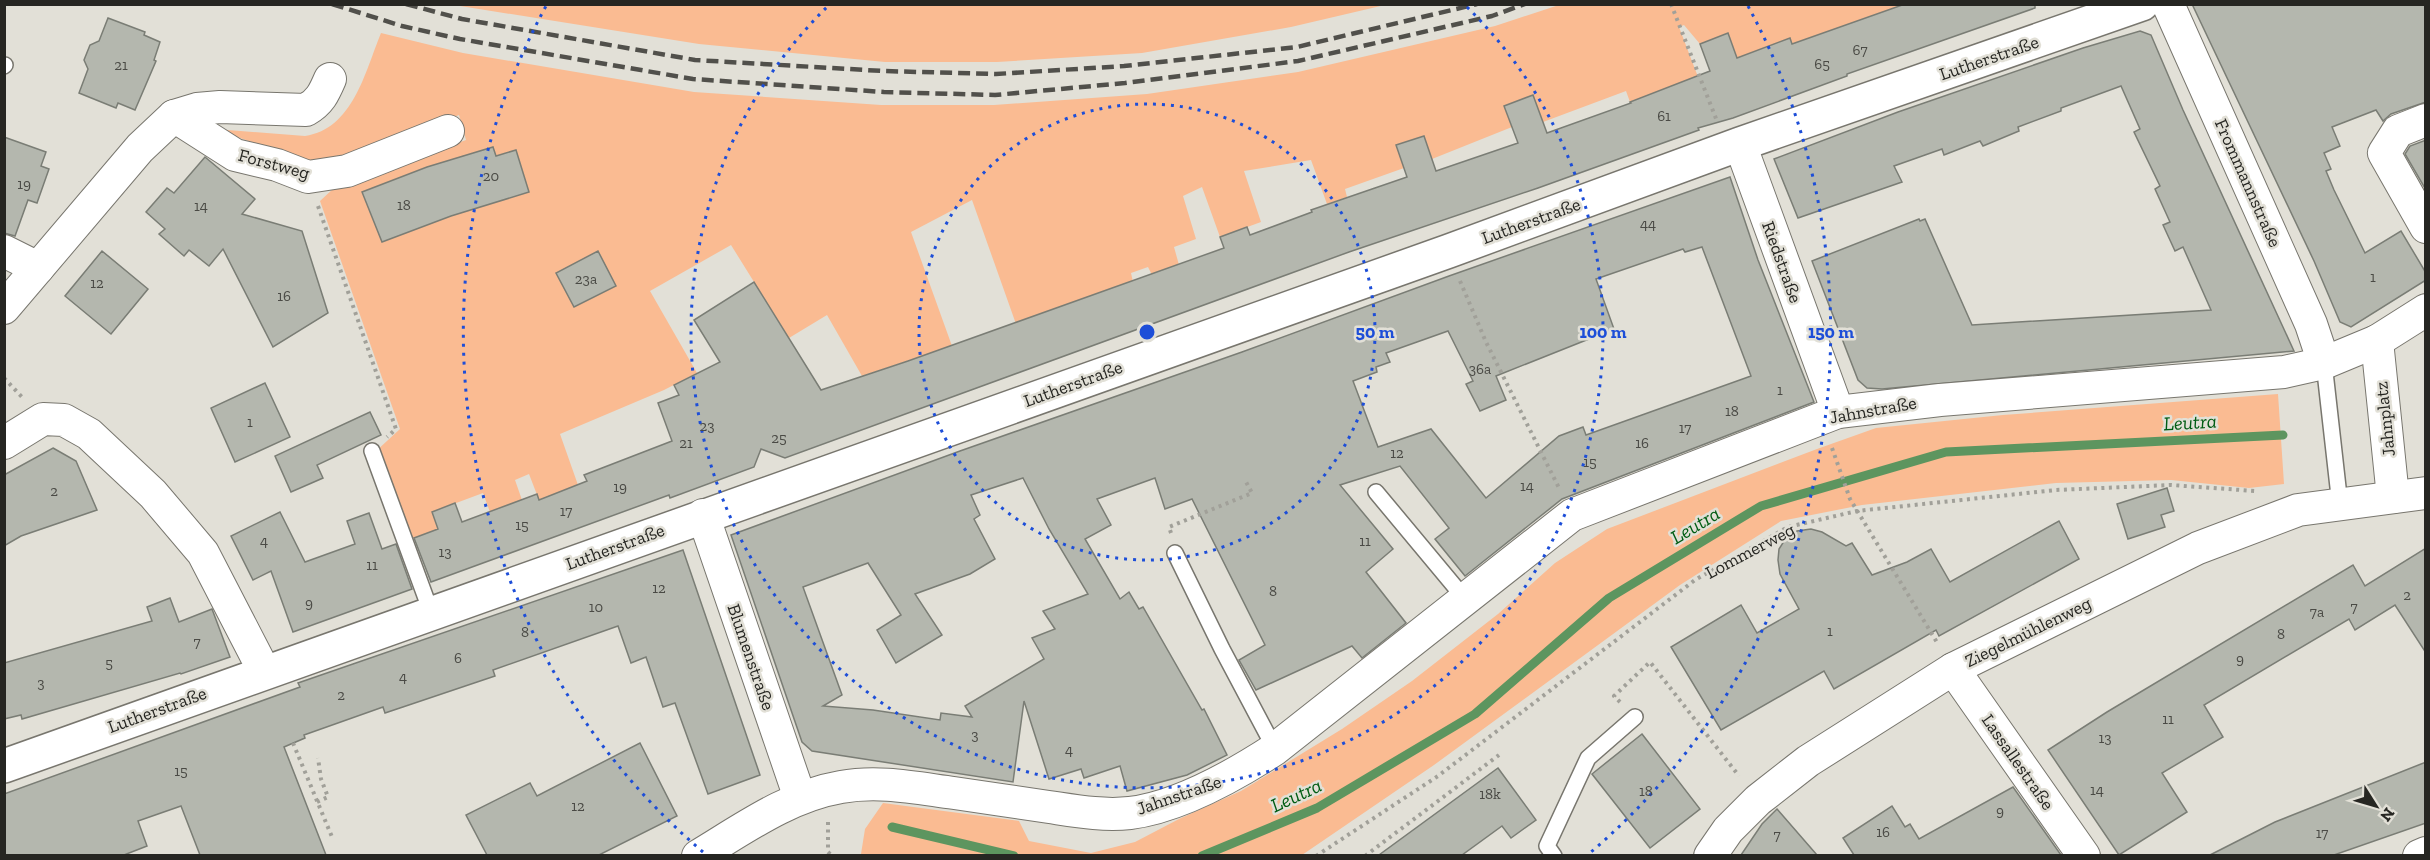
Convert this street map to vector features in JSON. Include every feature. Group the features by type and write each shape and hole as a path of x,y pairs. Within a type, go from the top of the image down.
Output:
{"street":[{"name":"Lutherstraße","path":"4,766 264,671 1459,247 1729,136 2142,4"},
{"name":"Frommannstraße","path":"2168,4 2311,324 2324,363"},
{"path":"4,308 140,148 174,116 196,109 220,107 306,110 316,105 330,79"},
{"name":"Forstweg","path":"174,116 235,155 277,165 308,177 347,171 448,131"},
{"path":"2426,120 2398,131 2384,153 2426,227"},
{"name":"Riedstraße","path":"1729,136 1838,412"},
{"path":"4,251 38,268"},
{"name":"Jahnstraße","path":"698,855 800,798 839,787 867,783 1096,813 1131,813 1201,791 1238,773 1275,748 1572,515 1838,412 1940,400 2284,372 2324,363 2377,341 2426,310"},
{"name":"Jahnplatz","path":"2377,341 2416,497"},
{"path":"4,442 43,419 64,420 90,434 153,494 203,553 264,671"},
{"name":"Ziegelmühlenweg","path":"1710,855 1728,830 1758,800 1808,761 1953,669 2198,548 2298,510 2416,497"},
{"name":"Blumenstraße","path":"703,515 800,798"},
{"name":"Lassallestraße","path":"1953,669 2084,855"},
{"path":"2418,855 2426,853"}],"lane":[{"path":"2324,363 2340,505"},
{"path":"372,451 431,612"},
{"path":"1376,492 1466,600"},
{"path":"1175,553 1222,649 1275,748"},
{"path":"1554,855 1547,846 1588,758 1635,717"}],"path":[{"path":"1671,4 1729,136"},
{"path":"308,177 396,429 372,451"},
{"path":"1460,280 1486,342 1562,495"},
{"path":"1839,467 1850,499 1953,669"},
{"path":"1175,553 1169,527 1252,493 1245,480"},
{"name":"Lommerweg","path":"1316,855 1438,776 1695,580 1788,527 1857,511 2056,490 2170,485 2229,491 2259,491"},
{"path":"1635,717 1614,696 1650,662 1758,800"},
{"path":"293,743 332,837"},
{"path":"1365,855 1499,755"},
{"path":"317,802 328,797 318,758"},
{"path":"828,821 828,854"}],"shaded area":[{"path":"454,5 1385,5 1291,27 1142,53 997,62 885,62 699,44"},
{"path":"1559,5 1905,5 1792,44 1790,39 1737,58 1728,33 1700,44 1684,25 1679,27 1698,77 1630,102 1626,91 1543,122 1533,95 1504,106 1512,127 1432,159 1424,136 1397,145 1404,168 1345,189 1347,197 1327,204 1311,160 1244,171 1261,222 1220,237 1202,187 1183,196 1196,239 1174,247 1179,265 1152,275 1148,267 1131,273 1133,282 1016,324 972,200 911,232 952,346 862,376 827,315 789,338 731,245 650,291 697,373 664,390 560,434 578,485 539,500 529,474 515,480 522,500 490,512 483,493 432,512 438,529 411,539 375,452 400,429 320,201 334,188 466,140 459,115 338,162 298,159 215,129 305,136 321,131 346,111 355,97 381,33 463,53 694,92 881,105 994,105 1147,94 1298,72 1495,26"},
{"path":"2278,394 2284,484 2249,488 2171,480 2056,483 1862,505 1781,521 1680,585 1434,765 1302,855 861,854 865,829 883,803 1019,821 1029,841 1091,853 1135,842 1241,791 1342,729 1412,681 1498,614 1555,563 1607,529 1876,428 2003,415"}],"building":[{"path":"1905,4 2035,4 2035,8 1847,74 1847,76 1733,118 1698,128 1699,130 1538,188 1349,252 785,458 761,449 754,467 670,498 669,495 431,582 414,538 438,529 432,512 455,503 462,522 537,494 539,500 587,481 584,475 672,441 658,403 679,395 674,385 720,362 694,320 754,282 821,390 1224,248 1220,237 1247,227 1250,235 1312,212 1311,210 1407,177 1396,145 1424,136 1436,171 1518,143 1504,106 1533,95 1547,133 1631,103 1710,71 1700,44 1728,33 1737,58 1790,38 1792,44"},
{"path":"2192,4 2426,4 2426,102 2391,114 2383,121 2376,110 2332,127 2340,146 2324,153 2331,169 2326,171 2365,253 2401,231 2426,273 2426,280 2351,327 2340,322 2314,261"},
{"path":"108,18 145,32 144,35 160,42 154,60 156,61 135,110 118,103 116,108 79,93 88,69 84,60 90,45 99,41"},
{"path":"2140,31 2151,35 2294,351 1882,389 1867,388 1858,380 1812,261 1919,219 1920,221 1925,219 1972,325 2211,310 2183,247 2175,251 2163,225 2170,222 2155,189 2160,186 2134,132 2140,129 2121,86 2061,108 2061,111 2018,127 2019,131 1983,146 1980,141 1944,155 1942,149 1894,166 1902,182 1798,218 1774,159 1898,112 2083,48"},
{"path":"4,137 46,152 41,166 49,169 37,203 28,200 15,236 4,233"},
{"path":"2426,140 2426,190 2405,154 2410,146"},
{"path":"493,147 496,156 516,150 529,192 451,216 382,242 362,192 427,167"},
{"path":"205,157 255,199 242,214 302,231 328,313 273,347 223,249 209,266 189,250 184,256 159,234 165,229 146,212 167,188 174,193"},
{"path":"1730,177 1758,260 1814,402 1562,499 1465,576 1435,539 1449,528 1400,466 1340,485 1393,549 1366,572 1406,623 1362,658 1352,646 1256,690 1239,660 1265,645 1192,499 1165,509 1155,478 1097,499 1111,525 1085,539 1120,599 1129,592 1139,609 1143,607 1202,710 1204,709 1227,755 1187,775 1127,791 1120,766 1084,778 1081,769 1049,779 1024,701 1013,782 812,751 802,742 731,535","holes":["1702,247 1751,376 1586,435 1583,427 1559,436 1486,498 1431,429 1378,447 1353,381 1377,372 1376,367 1390,362 1386,353 1448,331 1473,381 1466,384 1480,411 1506,400 1496,376 1614,329 1596,279 1683,249 1685,252","1023,478 1049,529 1088,594 1043,611 1055,629 1032,638 1044,659 965,706 972,717 941,713 940,720 873,710 823,706 842,695 803,587 868,563 901,615 877,630 896,663 942,635 915,594 970,574 995,559 974,519 980,515 971,495"]},
{"path":"102,251 148,289 111,334 65,296"},
{"path":"598,251 616,286 574,307 556,273"},
{"path":"265,383 290,437 235,462 211,408"},
{"path":"370,412 381,435 317,465 323,478 291,492 275,456"},
{"path":"53,448 76,461 97,510 21,536 4,546 4,475"},
{"path":"2167,488 2174,511 2161,515 2165,527 2128,539 2117,504"},
{"path":"280,512 305,562 355,544 347,521 369,513 382,549 396,544 412,589 293,632 271,571 253,580 231,536"},
{"path":"2059,521 2079,559 1939,636 1936,630 1834,689 1824,671 1721,730 1671,647 1741,605 1757,633 1799,609 1780,574 1778,560 1779,549 1786,538 1797,531 1811,529 1822,532 1846,546 1852,543 1872,575 1907,562 1931,549 1950,582"},
{"path":"2426,548 2426,653 2395,605 2355,630 2349,619 2204,705 2223,737 2162,773 2187,812 2119,855 2048,750 2107,712 2353,565 2365,586"},
{"path":"683,550 760,775 708,794 675,703 663,707 646,657 631,663 618,626 493,670 495,676 385,713 383,707 304,735 305,738 284,747 326,855 200,855 181,806 138,821 147,846 124,855 4,855 4,794 300,687 298,683"},
{"path":"170,598 179,622 212,609 230,657 181,674 22,719 21,715 4,719 4,663 152,621 147,607"},
{"path":"1642,734 1700,809 1650,848 1592,774"},
{"path":"640,743 677,816 599,855 487,855 466,815 530,783 537,796"},
{"path":"2426,762 2426,823 2334,855 2210,855 2275,822"},
{"path":"1498,768 1536,820 1511,838 1502,826 1462,855 1379,855"},
{"path":"2013,787 2061,855 1854,855 1843,838 1892,806 1905,827 1910,824 1919,839"},
{"path":"1777,809 1817,855 1741,855 1762,824"}],"waterway":[{"name":"Leutra","path":"1202,856 1317,808 1475,714 1609,598 1761,506 1946,452 2283,435"},
{"name":"Leutra","path":"892,827 1014,856"}],"railway":[{"path":"332,4 402,26 460,39 693,79 884,92 995,95 1125,83 1298,61 1492,16 1525,4"},
{"path":"406,4 462,19 695,60 883,71 996,74 1124,66 1297,47 1477,4"}]}
